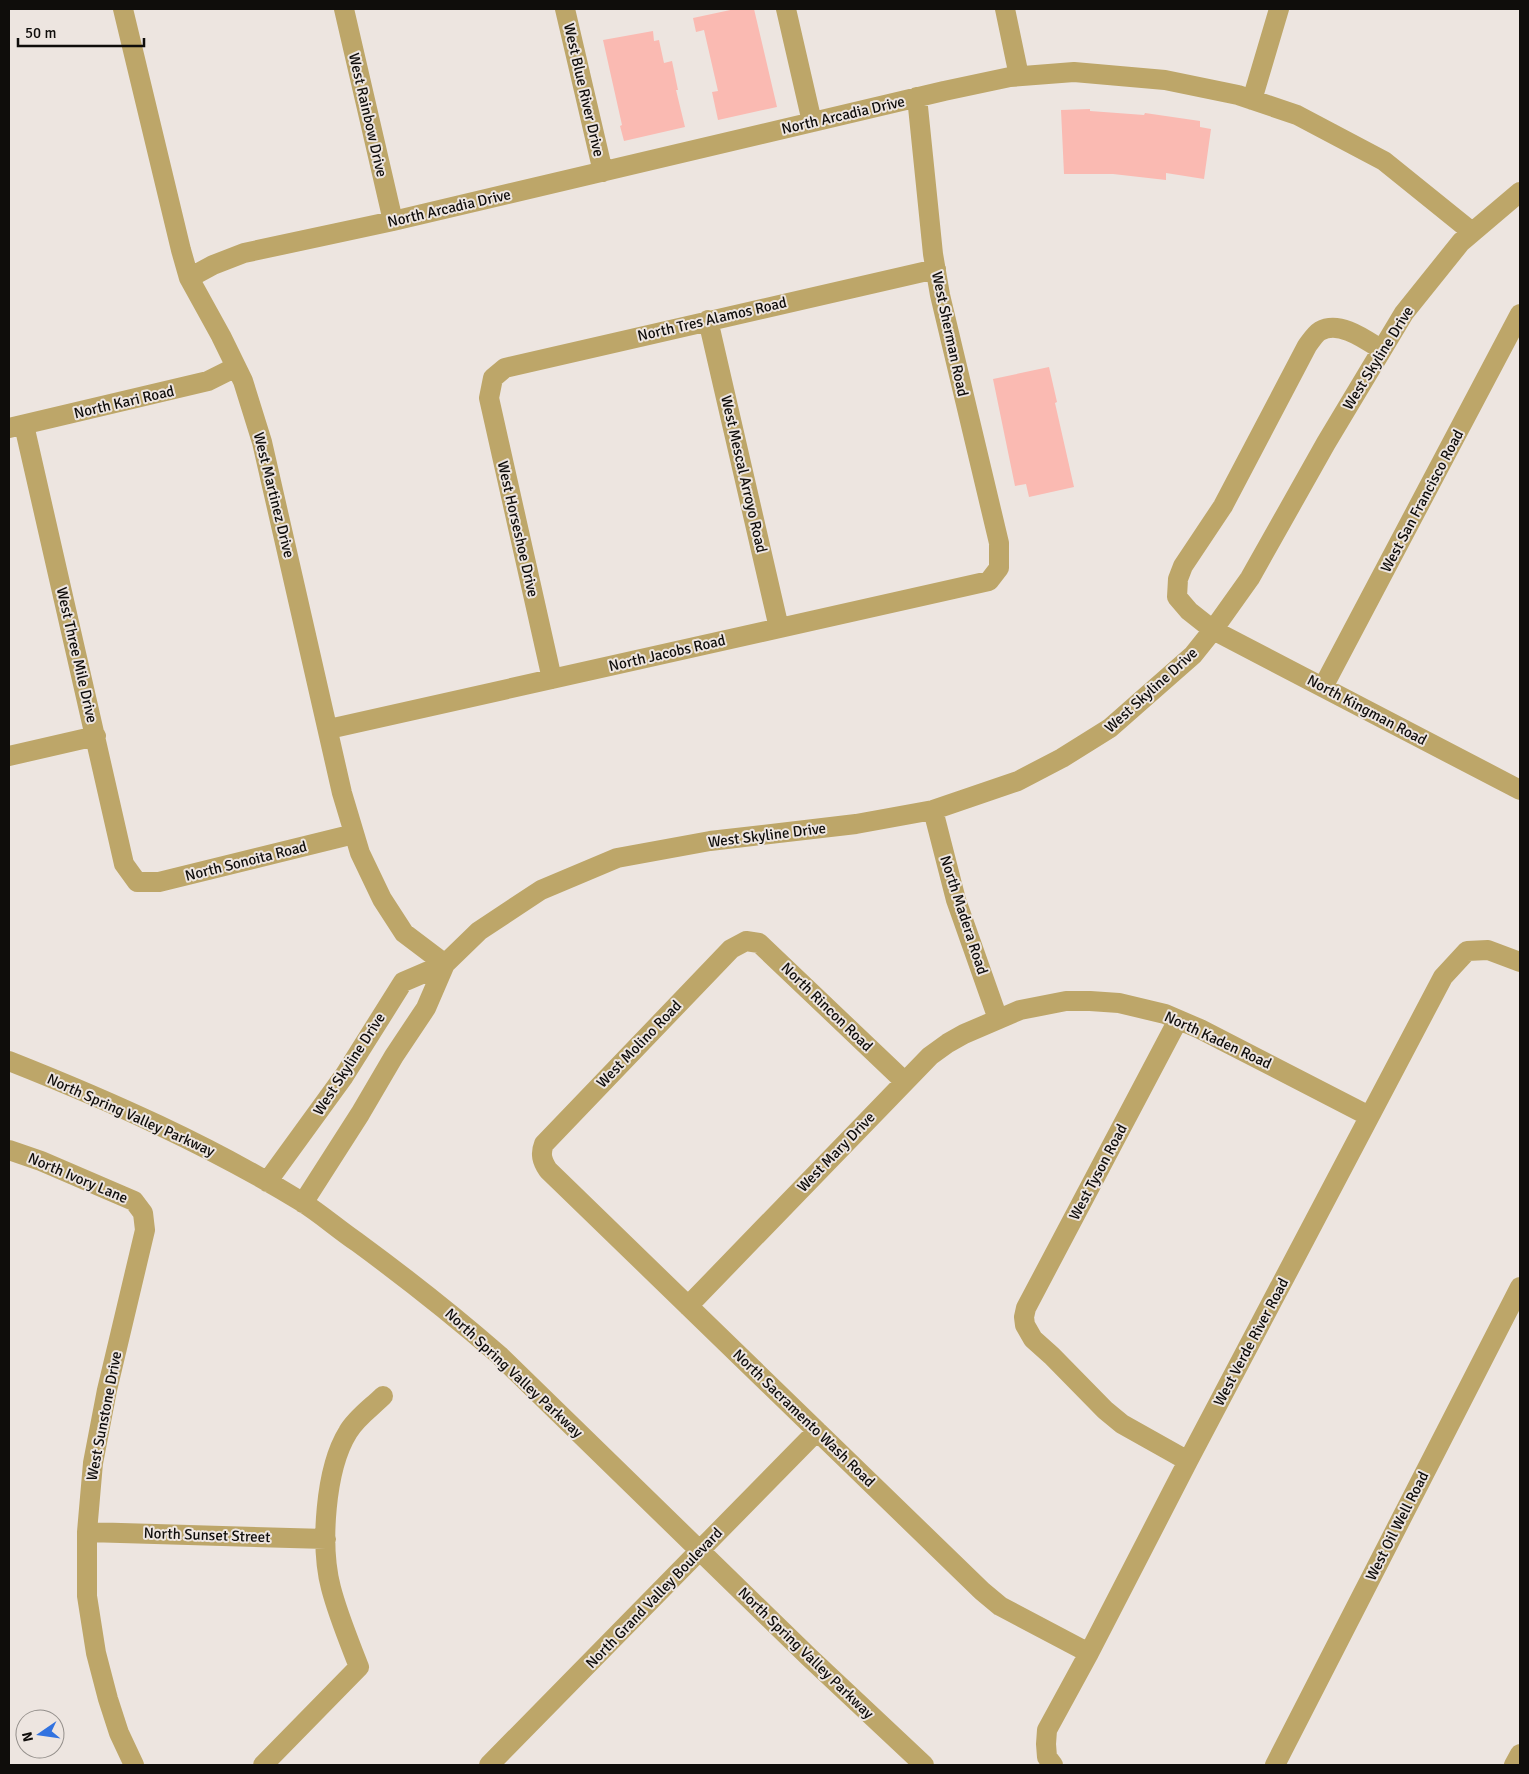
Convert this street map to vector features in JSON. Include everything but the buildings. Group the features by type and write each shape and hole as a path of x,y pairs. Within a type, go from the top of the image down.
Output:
{"street":[{"name":"West Martinez Drive","path":"123,9 189,278 243,382 262,442 329,729 342,793 360,853 382,899 404,933 445,964"},
{"name":"West Rainbow Drive","path":"344,9 393,221"},
{"name":"West Blue River Drive","path":"565,9 603,172"},
{"path":"786,9 812,122"},
{"path":"1004,9 1019,76"},
{"path":"1252,100 1279,9"},
{"name":"North Arcadia Drive","path":"189,278 244,252 393,221 917,97 1010,77 1074,72 1165,80 1252,100 1297,115 1384,161 1472,232"},
{"name":"West Sherman Road","path":"917,97 940,295 999,543 999,568"},
{"name":"West Skyline Drive","path":"267,1182 344,1076 403,982 445,964 480,931 540,890 618,858 710,841 856,824 933,810 1018,781 1062,758 1110,728 1193,655 1213,630 1250,578 1326,443 1404,314 1461,242 1520,192"},
{"name":"North Tres Alamos Road","path":"492,378 505,368 936,269"},
{"name":"West San Francisco Road","path":"1323,687 1520,314"},
{"name":"West Mescal Arroyo Road","path":"708,320 779,628"},
{"name":"North Kingman Road","path":"1382,350 1356,334 1335,328 1319,331 1307,346 1223,506 1183,566 1178,579 1177,597 1189,611 1213,630 1519,787"},
{"name":"North Kari Road","path":"16,427 208,381 236,367"},
{"name":"West Horseshoe Drive","path":"492,378 489,398 552,679"},
{"name":"West Three Mile Drive","path":"16,427 96,736 124,864 137,882"},
{"name":"North Jacobs Road","path":"329,729 989,581 999,568"},
{"path":"9,756 96,736"},
{"name":"North Madera Road","path":"933,810 956,900 998,1020"},
{"name":"North Sonoita Road","path":"137,882 159,882 354,834"},
{"name":"North Rincon Road","path":"746,941 759,943 904,1081"},
{"name":"West Molino Road","path":"542,1155 544,1144 731,949 746,941"},
{"name":"West Verde River Road","path":"1053,1765 1047,1757 1047,1730 1442,977 1467,951 1488,950 1520,962"},
{"name":"West Skyline Drive","path":"303,1202 426,1008 445,964"},
{"name":"North Kaden Road","path":"998,1020 1020,1010 1066,1001 1119,1003 1149,1009 1200,1028 1370,1116"},
{"name":"West Mary Drive","path":"688,1306 930,1056 948,1043 998,1020"},
{"name":"West Tyson Road","path":"1178,1020 1026,1308 1024,1317 1025,1325 1032,1339 1052,1356 1105,1410 1122,1424 1188,1461"},
{"name":"North Spring Valley Parkway","path":"9,1061 150,1120 225,1158 303,1202 456,1317 499,1355 810,1658 924,1765"},
{"name":"North Ivory Lane","path":"9,1150 41,1161 134,1201 143,1213"},
{"name":"North Sacramento Wash Road","path":"542,1155 543,1162 548,1170 982,1591 1000,1606 1089,1653"},
{"name":"West Sunstone Drive","path":"134,1765 119,1734 110,1708 96,1653 87,1596 87,1532 93,1463 145,1230 143,1213"},
{"name":"West Oil Well Road","path":"1275,1765 1520,1287"},
{"path":"263,1765 359,1668 331,1588 326,1563 327,1504 331,1477 339,1448 350,1429 383,1396"},
{"name":"North Grand Valley Boulevard","path":"490,1765 817,1430"},
{"name":"North Sunset Street","path":"87,1532 326,1539"},
{"path":"1514,1765 1520,1754"}]}
